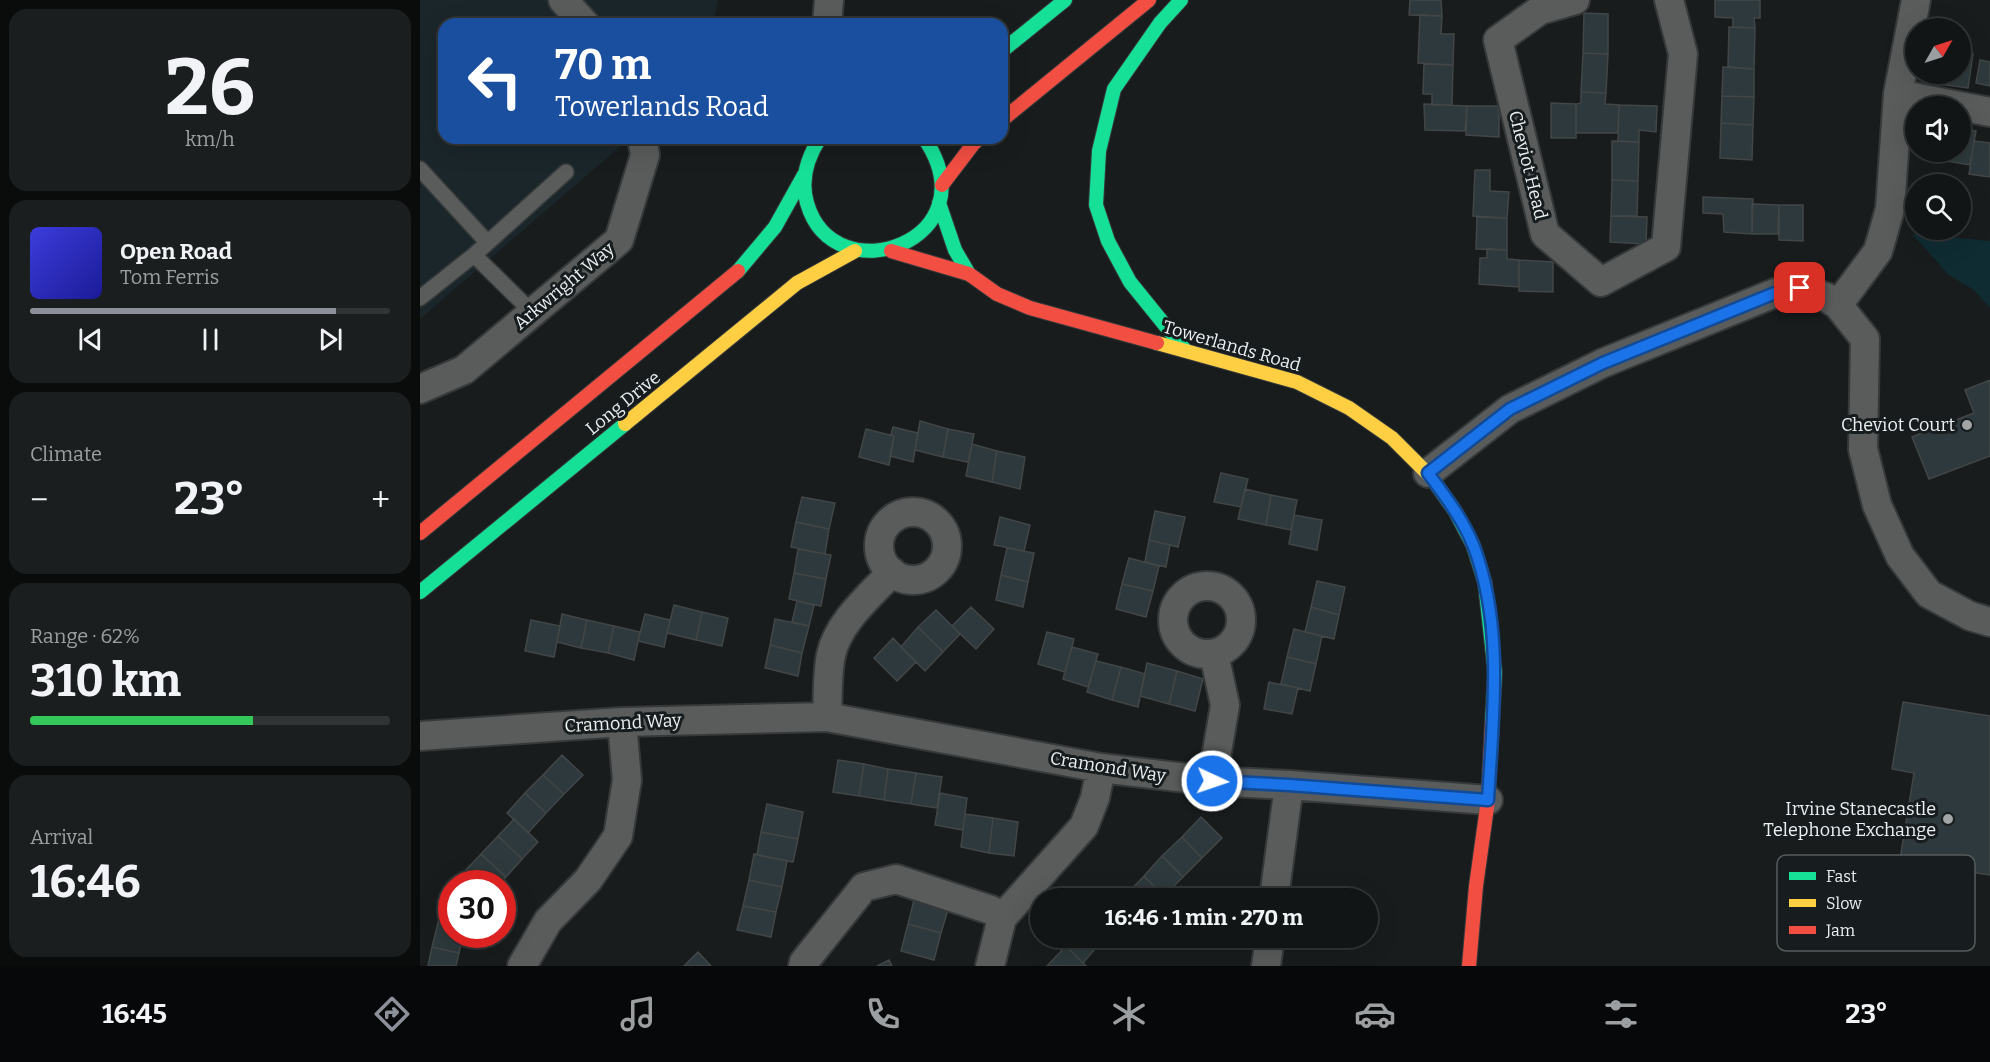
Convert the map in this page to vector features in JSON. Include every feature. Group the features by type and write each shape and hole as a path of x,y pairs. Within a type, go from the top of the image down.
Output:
{"main road":[{"path":"1008,46 1065,0"},
{"path":"1008,115 1149,0"},
{"path":"1181,0 1160,23 1114,89 1099,151 1096,205 1108,241 1130,282 1185,350"},
{"path":"812,150 804,195 810,214 821,231 837,243 855,251 873,253 891,251 912,240 929,224 939,203 942,185 940,168 928,144"},
{"path":"942,185 974,144"},
{"name":"Long Drive","path":"420,533 736,274 775,227 812,150"},
{"name":"Towerlands Road","path":"939,203 955,250 969,274"},
{"name":"Long Drive","path":"420,592 797,283 855,251"},
{"name":"Towerlands Road","path":"891,251 969,274 998,294 1030,308 1297,382 1349,408 1392,438 1428,473 1455,511 1473,545 1485,583 1492,632 1495,673 1488,800 1469,960"}],"street":[{"path":"563,0 580,18"},
{"path":"828,18 829,0"},
{"name":"Cheviot Head","path":"1575,0 1540,10 1498,40 1545,234 1601,282 1666,247 1683,54 1669,0"},
{"path":"1838,305 1878,251 1890,209 1898,94 1916,0"},
{"path":"1898,94 1990,112"},
{"name":"Arkwright Way","path":"420,389 464,370 619,240 645,154 643,144"},
{"path":"1428,473 1510,409 1603,363 1775,293 1800,288 1826,297 1838,305 1865,339 1863,449 1877,505 1900,556 1929,594 1970,616 1990,622"},
{"path":"827,717 831,656 837,637 891,572"},
{"path":"1212,781 1225,705 1214,654"},
{"name":"Cramond Way","path":"420,736 622,722 827,717 1101,768 1212,781 1488,800"},
{"path":"522,966 548,921 588,880 618,836 627,780 622,722"},
{"path":"990,966 1002,918 1084,826 1095,798 1101,768"},
{"path":"1276,888 1289,785"},
{"path":"803,966 864,887 896,879 960,898 991,910 1002,918"},
{"path":"1266,966 1269,948"}],"lane":[{"path":"420,169 487,242"},
{"path":"420,298 474,255 566,172"},
{"path":"474,255 532,312"}],"shaded area":[{"path":"420,0 718,0 714,18 438,18 438,144 623,144 420,319"},
{"path":"1917,240 1990,241 1990,308 1974,290 1949,275"}],"building":[{"path":"1410,0 1441,0 1442,16 1409,15"},
{"path":"1715,0 1760,0 1760,18 1754,18 1755,28 1733,27 1733,18 1715,17"},
{"path":"1584,13 1608,14 1608,54 1583,53"},
{"path":"1420,15 1442,16 1441,34 1454,34 1453,65 1418,63"},
{"path":"1729,27 1755,28 1754,69 1728,67"},
{"path":"1583,53 1608,54 1606,93 1581,92"},
{"path":"1980,60 1990,62 1990,86 1976,83"},
{"path":"1424,64 1453,65 1452,105 1432,105 1432,94 1423,94"},
{"path":"1723,67 1754,69 1754,97 1722,96"},
{"path":"1939,84 1969,84 1968,88"},
{"path":"1581,92 1606,93 1605,104 1619,105 1618,133 1576,133 1576,104 1581,103"},
{"path":"1722,96 1754,97 1753,125 1721,123"},
{"path":"1551,103 1576,104 1576,138 1551,138"},
{"path":"1424,104 1467,106 1465,131 1425,130"},
{"path":"1619,105 1657,106 1656,132 1639,130 1639,142 1618,141"},
{"path":"1467,106 1499,106 1499,137 1466,135"},
{"path":"1721,123 1753,125 1752,160 1720,158"},
{"path":"1971,130 1976,131 1971,159"},
{"path":"1612,141 1639,142 1638,181 1612,180"},
{"path":"1974,141 1990,143 1990,177 1969,174"},
{"path":"1952,162 1971,162 1970,165"},
{"path":"1475,170 1490,170 1490,191 1509,192 1507,218 1473,216"},
{"path":"1612,180 1638,181 1637,216 1611,216"},
{"path":"1703,197 1753,199 1752,234 1724,232 1723,214 1703,213"},
{"path":"1752,204 1779,205 1778,234 1752,234"},
{"path":"1779,205 1803,205 1803,241 1779,240"},
{"path":"1611,216 1647,217 1646,244 1610,242"},
{"path":"1477,217 1507,218 1507,250 1476,249"},
{"path":"1487,249 1507,250 1507,259 1519,260 1519,287 1479,284 1480,258 1487,258"},
{"path":"1519,260 1553,262 1553,292 1519,291"},
{"name":"Cheviot Court","path":"1990,380 1990,456 1929,479 1912,437 1974,413 1965,390"},
{"path":"920,421 948,429 943,457 915,450"},
{"path":"893,427 918,433 913,462 890,456 894,436 891,435"},
{"path":"866,429 894,436 889,465 859,457"},
{"path":"948,429 974,434 968,462 943,457"},
{"path":"972,444 997,451 992,482 966,476"},
{"path":"997,451 1025,457 1020,489 992,482"},
{"path":"1221,473 1248,479 1241,507 1214,502"},
{"path":"1245,489 1271,495 1266,525 1238,519"},
{"path":"1271,495 1297,500 1291,530 1266,525"},
{"path":"802,497 835,503 829,529 796,522"},
{"path":"1155,511 1185,517 1178,547 1149,540"},
{"path":"1294,515 1322,520 1317,550 1289,544"},
{"path":"1000,517 1030,525 1024,551 994,545"},
{"path":"796,522 829,529 825,554 791,547"},
{"path":"1149,540 1170,545 1166,567 1145,562"},
{"path":"1007,548 1034,553 1028,582 1001,575"},
{"path":"798,549 831,555 826,579 794,573"},
{"path":"1129,558 1159,566 1153,591 1122,584"},
{"path":"794,573 826,579 821,606 789,599"},
{"path":"1001,575 1028,582 1023,607 996,600"},
{"path":"1317,581 1345,587 1339,615 1311,607"},
{"path":"1122,584 1153,591 1146,617 1116,609"},
{"path":"797,601 814,605 809,626 792,622"},
{"path":"674,605 702,612 696,640 667,633"},
{"path":"971,607 994,629 976,649 952,626"},
{"path":"1311,607 1339,615 1334,639 1305,632"},
{"path":"936,610 960,634 943,652 918,627"},
{"path":"702,612 728,618 722,646 696,640"},
{"path":"562,614 587,620 581,648 557,642"},
{"path":"645,614 670,620 664,647 638,641"},
{"path":"775,619 809,626 802,653 770,645"},
{"path":"531,620 560,626 554,657 525,651"},
{"path":"587,620 614,626 608,653 581,648"},
{"path":"614,626 640,632 634,660 608,653"},
{"path":"918,627 943,652 925,671 901,647"},
{"path":"1294,629 1322,636 1316,664 1287,657"},
{"path":"1047,632 1074,639 1065,672 1038,664"},
{"path":"893,638 916,662 897,681 874,658"},
{"path":"770,645 802,653 798,676 765,668"},
{"path":"1072,647 1098,654 1088,687 1063,679"},
{"path":"1287,657 1316,664 1310,691 1281,684"},
{"path":"1096,661 1121,667 1112,700 1087,692"},
{"path":"1147,663 1177,671 1169,704 1140,696"},
{"path":"1121,667 1145,674 1138,707 1112,700"},
{"path":"1177,671 1203,679 1195,711 1169,704"},
{"path":"1269,682 1298,688 1292,714 1264,709"},
{"name":"Irvine Stanecastle Telephone Exchange","path":"1903,702 1990,716 1990,875 1975,873 1975,855 1901,855 1914,773 1892,769"},
{"path":"562,755 583,775 564,794 543,775"},
{"path":"838,760 864,764 859,796 833,792"},
{"path":"864,764 888,769 884,800 859,796"},
{"path":"888,769 916,773 911,804 884,800"},
{"path":"916,773 942,777 937,808 911,804"},
{"path":"543,775 564,794 546,813 525,793"},
{"path":"525,793 546,813 528,833 507,813"},
{"path":"940,793 967,798 963,830 935,825"},
{"path":"767,804 803,812 798,839 761,832"},
{"path":"965,814 993,818 989,853 961,847"},
{"path":"1201,817 1222,838 1202,858 1182,837"},
{"path":"993,818 1018,822 1014,856 989,853"},
{"path":"514,819 538,842 522,859 498,836"},
{"path":"761,832 798,839 793,862 757,855"},
{"path":"498,836 522,859 512,870 498,870 481,854"},
{"path":"1182,837 1202,858 1183,877 1162,856"},
{"path":"481,854 498,870 466,870"},
{"path":"754,854 787,861 782,887 749,880"},
{"path":"1162,856 1183,877 1172,888 1156,888 1144,876"},
{"path":"1144,876 1156,888 1133,888"},
{"path":"749,880 782,887 776,912 743,906"},
{"path":"915,896 949,906 941,933 908,924"},
{"path":"743,906 776,912 771,937 737,930"},
{"path":"438,923 438,948 460,948 459,953 432,947"},
{"path":"908,924 941,933 934,960 901,951"},
{"path":"432,947 459,953 456,966 428,966"},
{"path":"1064,948 1068,948 1086,966 1047,966"},
{"path":"1068,948 1096,948 1083,963"},
{"path":"698,952 711,966 684,966"},
{"path":"889,960 892,966 877,966"}],"traffic: fast":[{"path":"1008,46 1065,0"},
{"path":"1181,0 1160,23 1114,89 1099,151 1096,205 1108,241 1130,282 1185,350"},
{"path":"817,144 806,169 804,186 807,203 823,231 847,247 874,251 902,244 925,228 939,204 940,174 927,144"},
{"path":"738,271 775,227 804,175"},
{"path":"939,203 955,250 969,274"},
{"path":"420,592 625,424"},
{"path":"1431,477 1455,511 1473,545 1485,583 1495,673 1492,723"}],"traffic: slow":[{"path":"625,424 797,283 855,251"},
{"path":"1157,343 1297,382 1349,408 1392,438 1431,477"}],"traffic: jam":[{"path":"1008,115 1149,0"},
{"path":"942,185 973,144"},
{"path":"891,251 969,274 997,294 1030,308 1157,343"},
{"path":"420,533 738,271"},
{"path":"1469,966 1476,886 1488,800 1492,723"}],"place":[{"name":"Cheviot Court","path":"1967,425"},
{"name":"Irvine Stanecastle Telephone Exchange","path":"1948,819"}],"route":[{"path":"1212,781 1488,800 1495,673 1485,583 1473,545 1455,511 1428,473 1510,409 1528,400 1603,363 1775,293 1800,288"}]}
